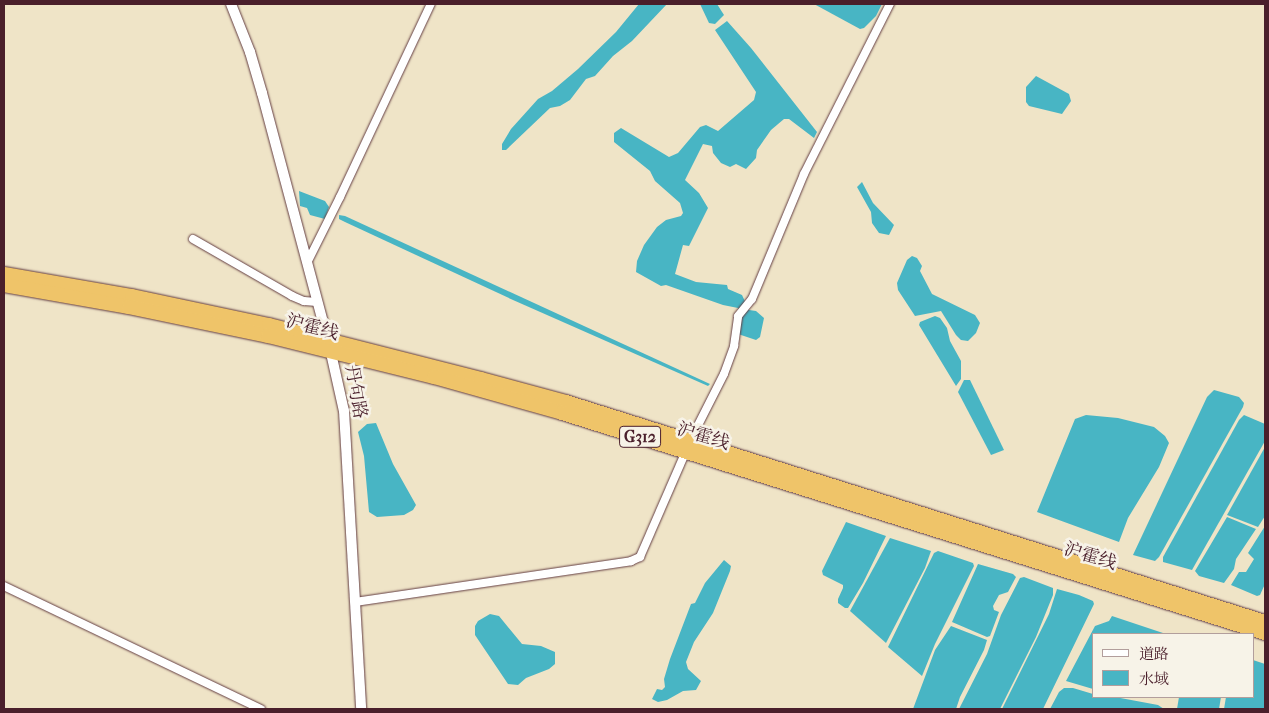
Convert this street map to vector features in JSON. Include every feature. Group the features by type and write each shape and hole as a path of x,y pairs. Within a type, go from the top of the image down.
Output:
{"highway":[{"name":"沪霍线","path":"6,280 132,296 269,325 329,346 482,379 1265,633"},
{"name":"沪霍线","path":"688,446 1265,622"}],"street":[{"name":"丹句路","path":"231,4 250,52 329,346 344,411 361,709"},
{"path":"307,263 431,4"},
{"path":"355,602 631,561 640,557 688,446 724,374 734,346 738,316 752,299 804,174 890,4"},
{"path":"193,239 292,296 304,301 317,302"},
{"path":"4,586 261,709"}],"water":[{"path":"639,4 667,4 595,76 586,79 570,100 560,106 550,108 506,150 502,150 502,144 511,129 538,99 552,91 578,69 616,32"},
{"path":"700,4 717,4 724,15 715,24 709,23"},
{"path":"814,4 882,4 876,16 864,28 860,29"},
{"path":"727,21 751,48 817,132 814,138 789,119 784,119 771,130 757,150 756,158 746,169 736,164 730,167 721,163 713,153 712,146 703,144 685,180 699,193 708,208 689,246 683,245 675,274 696,282 727,285 728,289 742,295 749,310 756,311 764,318 760,337 756,340 738,334 742,315 738,308 723,305 666,285 661,286 636,272 637,261 644,245 657,227 666,220 681,216 683,213 680,203 655,181 650,171 614,142 614,133 621,128 669,157 678,153 700,127 706,125 718,131 754,100 756,92 715,30"},
{"path":"1036,76 1069,94 1071,101 1062,114 1029,106 1026,102 1026,87"},
{"path":"862,182 873,203 894,225 889,235 879,233 872,223 871,212 857,187"},
{"path":"299,191 325,201 329,207 325,219 310,215 307,208 300,206"},
{"path":"339,215 345,216 710,384 708,386 513,300 345,222 339,219"},
{"path":"912,256 917,258 922,266 920,271 932,294 975,315 980,323 976,333 968,341 961,340 956,335 941,311 915,316 898,290 897,283 907,260"},
{"path":"935,316 940,318 947,328 950,341 961,361 961,379 956,386 919,325 920,322"},
{"path":"964,380 970,380 1004,450 991,455 958,392"},
{"path":"1214,390 1239,397 1244,403 1243,407 1159,557 1155,561 1133,555 1207,397"},
{"path":"1086,415 1118,418 1154,427 1165,436 1169,443 1159,467 1128,518 1119,542 1037,512 1075,419"},
{"path":"1244,415 1265,424 1265,441 1192,570 1163,562 1163,557 1239,420"},
{"path":"376,423 393,464 416,505 413,510 404,515 377,517 369,512 364,456 358,432 367,424"},
{"path":"1265,447 1265,516 1258,527 1227,515"},
{"path":"1227,517 1256,529 1236,559 1234,569 1224,583 1199,576 1195,571"},
{"path":"846,522 886,536 863,583 848,608 838,603 843,585 823,575 822,571"},
{"path":"1265,526 1265,584 1260,595 1257,596 1231,585 1239,572 1246,572 1254,559 1248,553"},
{"path":"890,538 931,551 925,568 886,643 850,611"},
{"path":"938,551 973,563 974,566 935,644 922,676 888,647 934,553"},
{"path":"724,560 731,566 730,571 713,613 694,642 686,662 688,669 701,681 696,690 683,691 667,700 658,702 652,699 657,689 662,690 665,687 664,679 670,659 691,604 695,603 705,583"},
{"path":"978,564 1013,574 1016,577 1008,592 999,595 993,606 994,610 999,612 990,636 987,637 952,622"},
{"path":"1024,577 1053,588 1053,595 1036,637 1000,709 959,709 987,654 1001,615 1020,578"},
{"path":"1057,589 1079,595 1093,601 1094,604 1043,709 1002,709 1049,614"},
{"path":"490,614 499,616 522,644 541,646 555,652 555,664 549,669 526,678 518,685 508,684 475,635 475,626 478,621"},
{"path":"1112,616 1163,633 1092,633 1092,689 1066,681 1095,626 1109,621"},
{"path":"951,626 987,640 984,650 960,697 956,709 913,709 935,650"},
{"path":"1254,660 1265,664 1265,709 1224,709 1226,698 1254,698"},
{"path":"1064,688 1073,688 1092,694 1092,698 1120,698 1158,705 1164,709 1050,709 1059,692"},
{"path":"1179,698 1221,698 1219,709 1177,709"}]}
